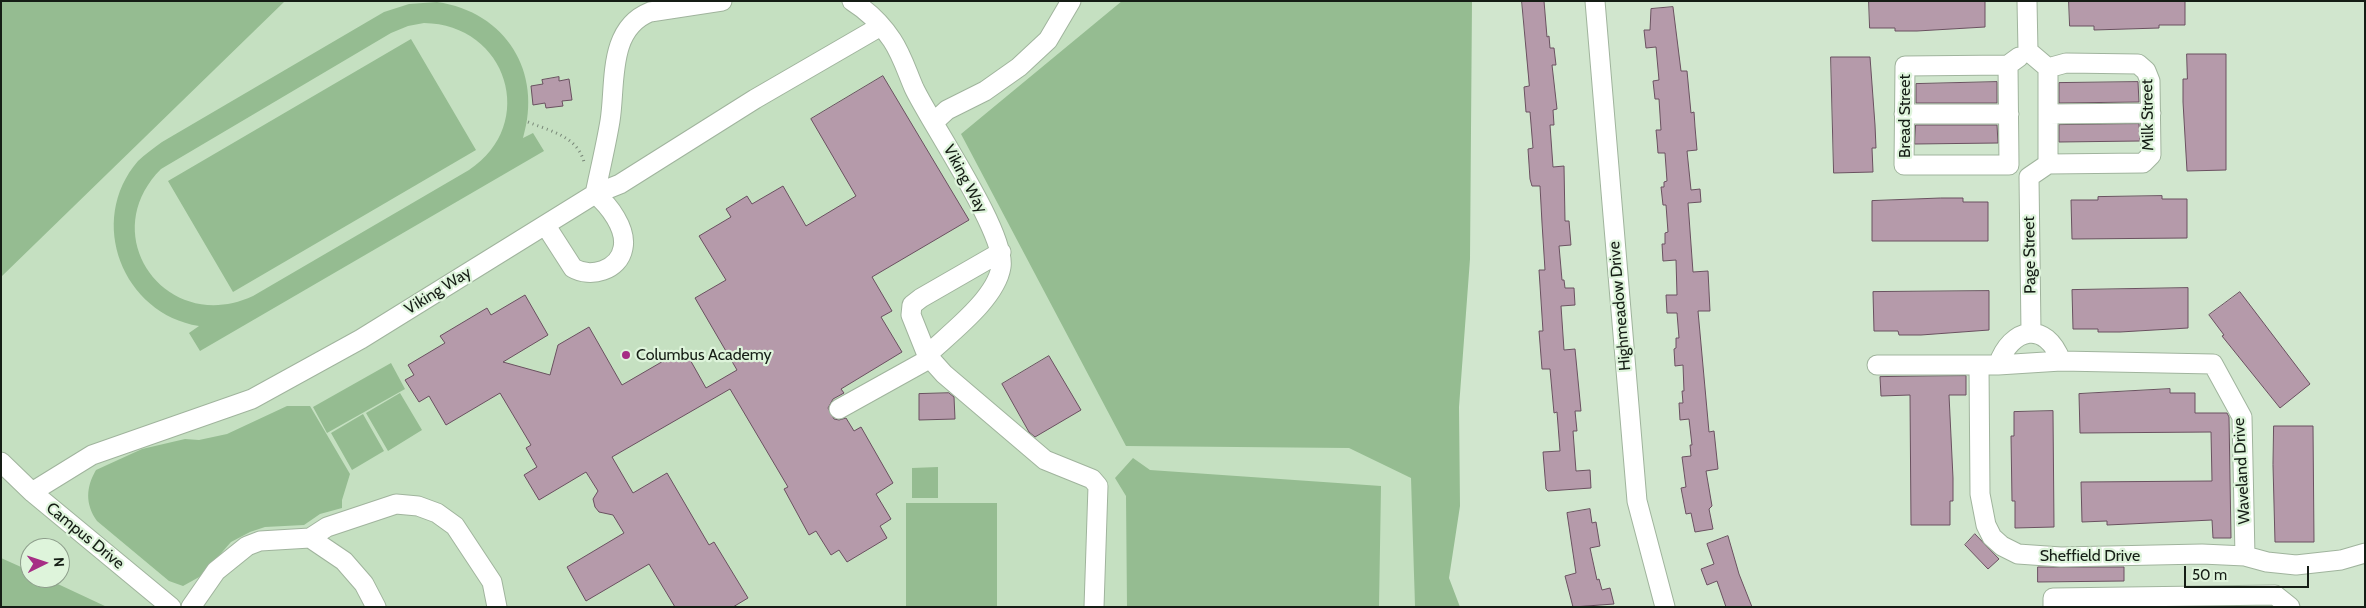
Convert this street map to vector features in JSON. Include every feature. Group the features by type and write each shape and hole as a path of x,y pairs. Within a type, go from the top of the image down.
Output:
{"street":[{"path":"546,226 573,268 589,273 606,269 619,257 623,248 621,230 610,210 596,194 610,121 616,54 628,28 643,14 722,1"},
{"name":"Viking Way","path":"852,1 864,8 882,26 900,53 914,89 972,191 1001,252"},
{"path":"934,122 947,110 985,91 1019,67 1048,40 1071,1"},
{"name":"Highmeadow Drive","path":"1595,1 1637,501 1665,607"},
{"path":"2027,1 2028,51 2048,68 2048,164 2029,177 2009,165 2008,114 2008,64 2028,51"},
{"name":"Viking Way","path":"32,492 92,455 252,399 362,339 596,194 620,184 755,99 882,26"},
{"name":"Milk Street","path":"2048,68 2066,63 2138,64 2146,71 2150,80 2151,113 2151,155 2143,163 2048,164"},
{"name":"Bread Street","path":"2008,64 1905,66 1904,165 2009,165"},
{"path":"2048,114 2151,113"},
{"path":"1904,114 2008,114"},
{"name":"Page Street","path":"2029,177 2031,332"},
{"path":"839,409 928,357 995,287 1002,266 1001,252 912,305 910,315 928,357 944,374 1045,460 1092,479 1098,486 1094,607"},
{"path":"1989,365 2015,337 2031,332 2046,337 2057,348 2061,361"},
{"name":"Waveland Drive","path":"1877,365 1989,365 2061,361 2213,364 2242,417 2245,556"},
{"name":"Sheffield Drive","path":"1989,365 1980,494 1986,525 1992,537 2002,546 2018,554 2035,557 2245,556 2266,562 2296,565 2341,560 2365,553"},
{"name":"Campus Drive","path":"1,462 32,492 171,607"},
{"path":"191,607 216,572 247,546 260,541 310,538 327,527 396,504 418,506 431,510 455,526 492,582 497,607"},
{"path":"310,538 344,561 364,584 376,607"},
{"path":"2053,607 2054,598 2275,595 2290,607"}],"path":[{"path":"528,122 566,137 581,152 585,165"}],"shaded area":[{"name":"Columbus Academy","path":"1,1 1166,1 1412,478 1415,607 1,607"},
{"path":"1,1 285,1 1,277"},
{"path":"1122,1 1472,1 1470,259 1459,407 1460,506 1449,578 1460,607 1415,607 1411,478 1349,448 1126,446 961,134"},
{"path":"437,2 461,8 482,18 500,32 513,49 523,69 528,90 528,114 523,138 533,133 544,151 200,351 189,333 199,326 172,318 150,304 133,284 120,262 114,236 115,210 123,185 138,161 162,142 384,12 409,4","holes":["424,23 453,28 476,40 493,58 504,80 507,104 503,128 491,151 469,170 253,296 222,305 193,302 168,291 150,273 138,249 135,223 142,195 161,169 391,33 408,26"]},
{"path":"411,39 476,150 233,292 168,181"},
{"path":"391,363 405,389 327,433 313,407"},
{"path":"400,393 422,430 388,451 366,413"},
{"path":"287,406 310,406 350,474 342,500 342,508 320,514 304,525 265,527 250,532 231,542 201,576 183,586 169,581 97,521 93,515 88,496 90,483 96,470 142,449 185,439 199,440 227,434"},
{"path":"363,414 384,451 352,470 331,433"},
{"path":"1133,458 1150,470 1381,486 1379,607 1127,607 1126,496 1115,478"},
{"path":"938,467 938,498 912,498 912,468"},
{"path":"906,503 997,503 997,607 906,607"},
{"path":"1,558 20,567 20,588 66,588 107,607 1,607"}],"building":[{"path":"1522,1 1544,1 1547,37 1549,36 1550,48 1554,48 1556,65 1552,65 1557,109 1553,110 1554,125 1550,125 1553,167 1564,166 1565,221 1569,221 1571,245 1559,246 1562,280 1564,280 1565,288 1574,288 1575,305 1561,306 1564,350 1575,349 1581,411 1575,411 1577,431 1573,431 1576,471 1590,470 1591,488 1548,491 1546,489 1543,452 1560,451 1557,412 1554,413 1550,369 1542,369 1539,331 1543,331 1539,270 1545,270 1540,186 1532,186 1530,179 1528,149 1533,148 1530,112 1526,112 1524,87 1529,86"},
{"path":"1869,1 1985,1 1985,27 1917,31 1895,31 1895,28 1870,28"},
{"path":"2069,1 2185,1 2185,25 2159,25 2159,28 2094,30 2094,26 2070,26"},
{"path":"1673,7 1681,71 1687,71 1691,113 1694,112 1697,150 1687,151 1691,190 1700,189 1701,202 1688,203 1693,272 1708,271 1710,311 1698,311 1709,432 1714,431 1718,469 1706,471 1712,506 1709,509 1713,529 1695,532 1691,513 1686,514 1681,488 1686,487 1682,457 1691,456 1690,445 1692,445 1689,419 1680,420 1679,403 1683,403 1682,391 1684,391 1683,365 1675,366 1674,349 1676,348 1676,338 1679,338 1677,313 1667,313 1666,295 1677,295 1676,260 1663,261 1662,244 1665,244 1665,233 1668,232 1666,205 1663,205 1661,187 1664,187 1664,182 1667,181 1665,153 1658,153 1656,130 1661,130 1659,99 1655,99 1653,81 1659,80 1656,47 1646,48 1644,30 1650,30 1651,9"},
{"path":"2187,54 2226,54 2226,170 2187,171 2183,79 2187,79"},
{"path":"1831,57 1870,57 1876,148 1872,148 1873,172 1834,173"},
{"path":"883,76 969,220 872,277 892,311 881,317 902,352 841,389 844,393 833,399 828,408 834,419 846,418 854,431 861,427 893,483 876,494 891,519 880,526 887,538 847,562 839,550 831,555 816,531 809,535 784,489 788,487 730,389 612,457 633,493 667,473 709,545 714,542 748,598 733,607 675,607 649,564 586,601 567,567 624,533 613,515 599,512 595,507 593,499 598,491 586,472 539,500 524,475 537,467 526,448 531,445 500,393 446,425 429,396 419,402 405,380 414,375 408,365 445,343 440,336 487,308 491,315 525,295 548,335 503,362 550,375 558,345 589,327 622,385 684,349 706,388 737,370 695,298 726,280 699,236 731,217 726,209 747,196 752,204 783,186 806,226 856,196 811,119"},
{"path":"559,77 559,81 569,79 572,100 562,101 563,106 546,108 545,103 533,105 531,86 543,84 542,80"},
{"path":"1997,82 1997,103 1916,103 1916,84"},
{"path":"2138,82 2139,102 2059,103 2059,83"},
{"path":"2139,124 2140,141 2059,142 2059,125"},
{"path":"1916,125 1997,125 1998,143 1915,144"},
{"path":"2162,196 2162,199 2187,199 2187,238 2072,239 2071,200 2098,200 2098,197"},
{"path":"1963,198 1963,202 1988,202 1988,241 1872,241 1872,201"},
{"path":"2188,288 2188,328 2120,332 2098,332 2098,329 2073,329 2072,290"},
{"path":"1989,291 1989,330 1921,335 1899,335 1898,331 1874,331 1873,292"},
{"path":"2240,292 2310,384 2280,408 2222,336 2224,335 2209,315"},
{"path":"1049,356 1081,410 1035,437 1029,432 1002,384"},
{"path":"1966,376 1966,395 1949,395 1953,478 1953,501 1950,501 1950,525 1911,525 1910,395 1881,396 1880,377"},
{"path":"2170,389 2170,393 2195,393 2195,413 2227,413 2229,417 2231,538 2213,538 2212,520 2107,525 2107,521 2082,522 2081,482 2212,481 2211,432 2080,433 2079,394"},
{"path":"949,393 954,397 955,419 919,420 919,394"},
{"path":"2053,411 2054,527 2015,528 2015,501 2012,501 2011,436 2014,436 2014,412"},
{"path":"2274,426 2313,426 2314,542 2275,542"},
{"path":"1590,509 1592,523 1596,522 1600,546 1590,548 1597,580 1599,579 1602,590 1610,588 1614,604 1573,607 1565,576 1576,573 1567,513"},
{"path":"1975,534 1999,559 1988,569 1965,545"},
{"path":"1728,536 1739,574 1752,607 1726,607 1717,581 1707,585 1701,569 1714,564 1707,544"},
{"path":"2038,567 2124,567 2124,581 2038,582"}],"place":[{"name":"Columbus Academy","path":"626,355"}]}
